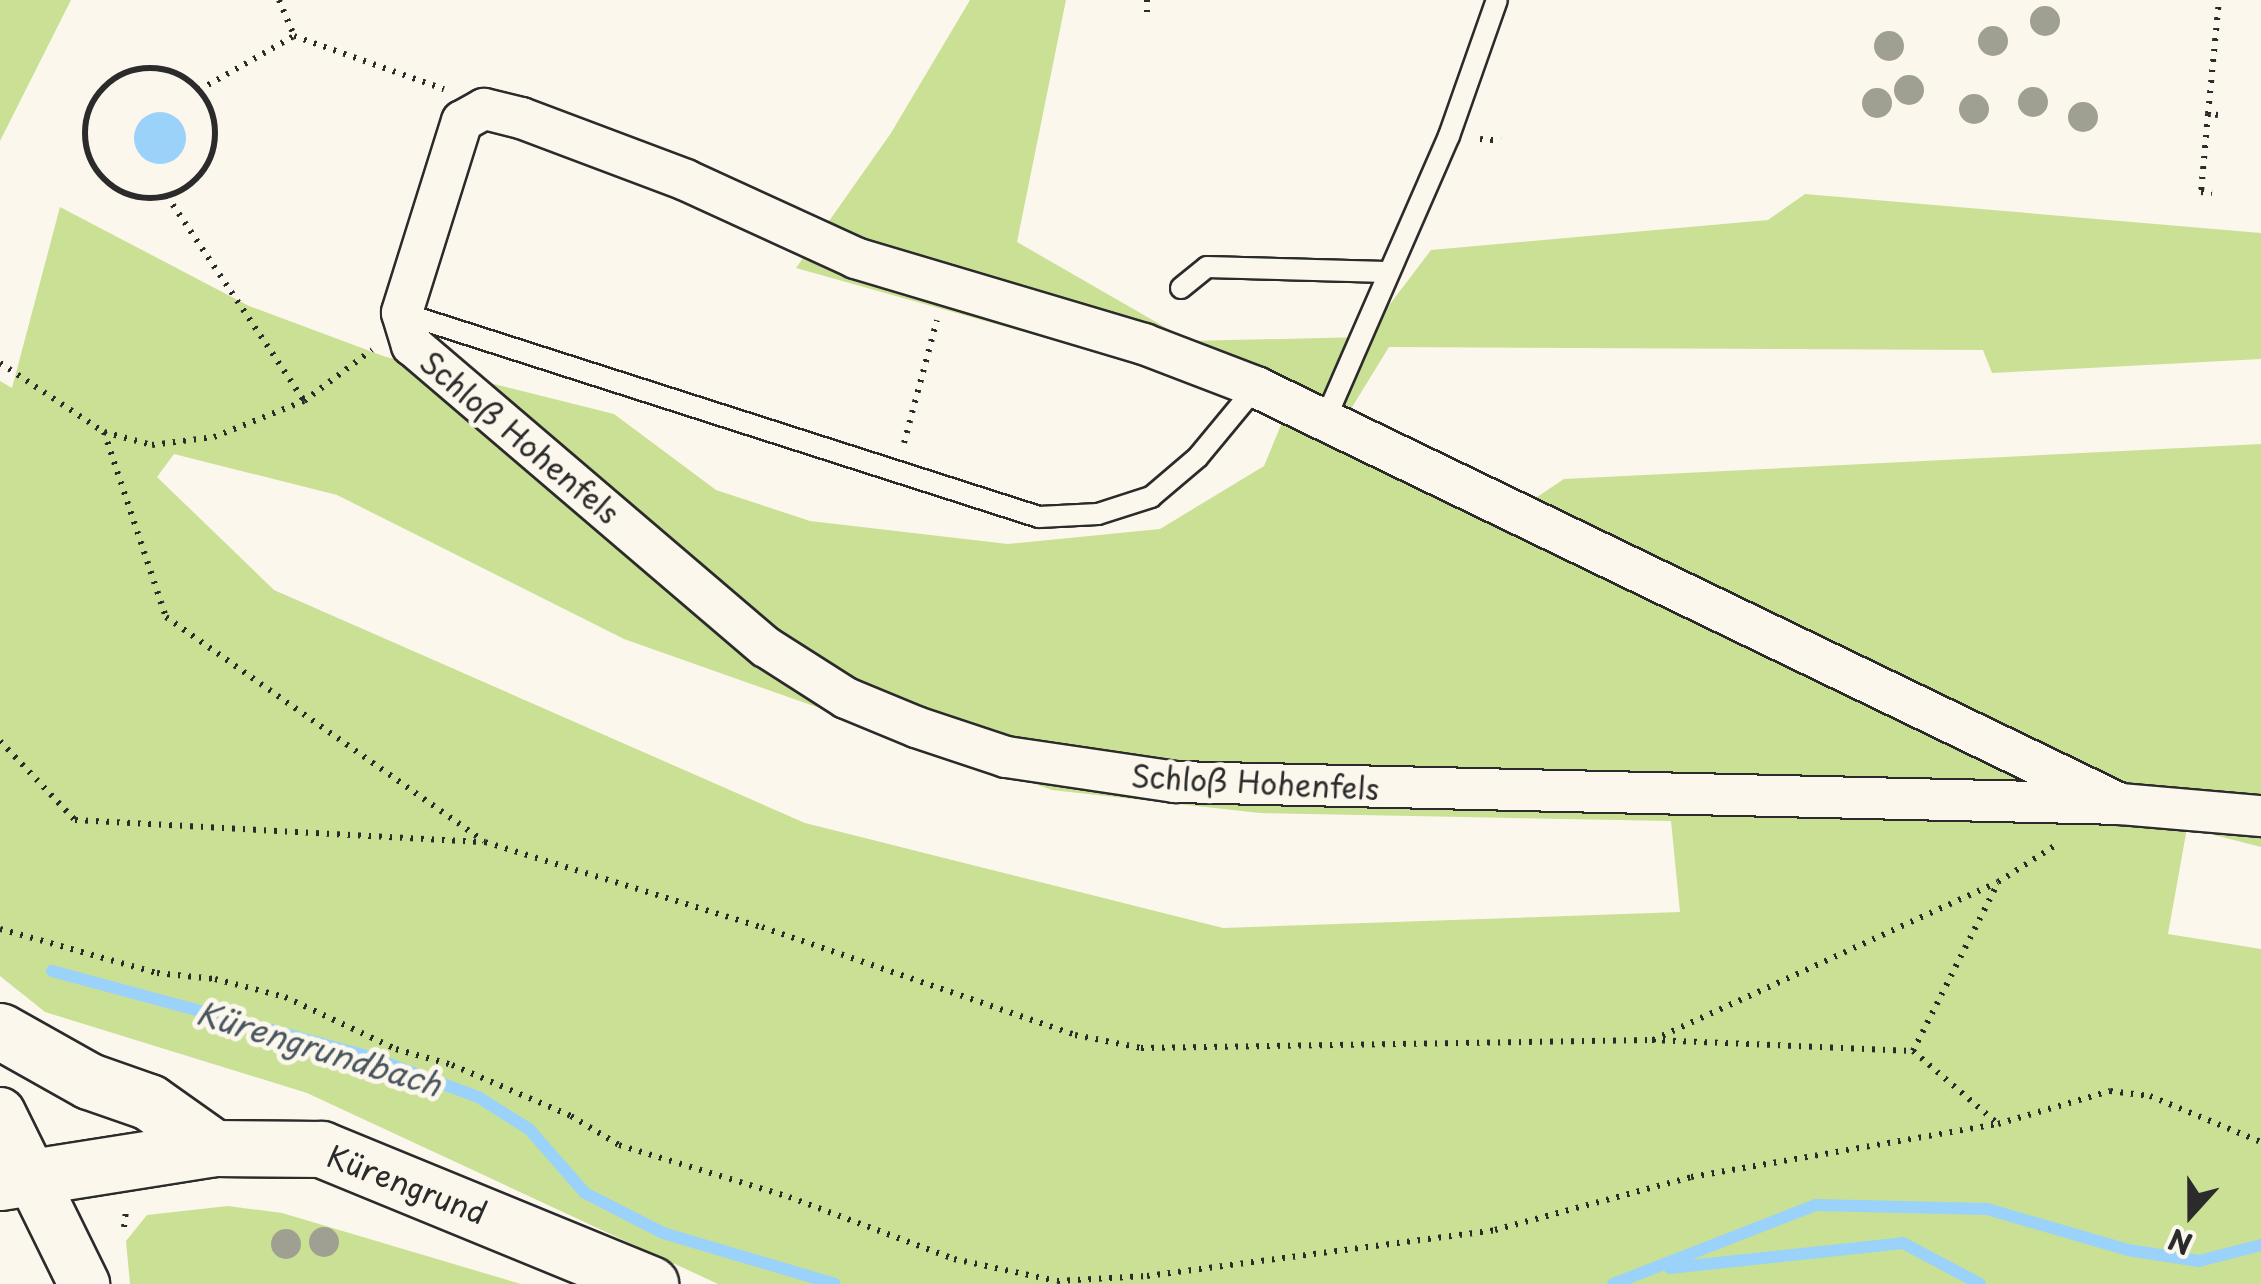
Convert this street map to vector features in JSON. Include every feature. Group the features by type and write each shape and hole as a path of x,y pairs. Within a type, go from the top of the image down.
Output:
{"main road":[{"path":"0,1031 89,1082 149,1102 214,1148"},
{"name":"Kürengrund","path":"17,1178 214,1148 321,1149 650,1284"}],"street":[{"name":"Schloß Hohenfels","path":"470,113 521,118 686,180 856,258 1144,344 1256,387 2120,804"},
{"path":"402,320 462,121 470,113"},
{"name":"Schloß Hohenfels","path":"402,320 412,345 766,647 846,698 1006,757 1175,782 2120,804 2261,816"},
{"path":"0,1113 17,1178 84,1284"}],"lane":[{"path":"1324,422 1386,272 1449,136 1497,0"},
{"path":"1181,288 1207,267 1386,272"},
{"path":"402,320 794,434 943,491 1039,517 1098,514 1151,497 1198,457 1256,387"}],"path":[{"path":"279,0 294,36"},
{"path":"1147,0 1147,12"},
{"path":"2212,193 2202,192 2219,0"},
{"path":"199,90 294,36 440,85 470,113"},
{"path":"163,69 199,90 216,130 212,152 187,187 167,196 146,198 107,182 86,145 85,124 104,86 121,74 163,69"},
{"path":"2208,114 2218,115"},
{"path":"167,196 304,402"},
{"path":"896,473 946,286"},
{"path":"0,363 104,432 152,444 214,437 304,402 402,320"},
{"path":"104,432 166,616 485,842"},
{"path":"0,741 75,820 485,842 762,927 990,1010 1141,1048 1652,1040 1913,1051 1998,1124"},
{"path":"1652,1040 1998,882 2120,804"},
{"path":"1913,1051 1998,882"},
{"path":"0,929 156,974 214,979 285,997 396,1049 452,1065 571,1116 620,1145 788,1197 954,1259 1056,1281 1146,1276 1495,1230 1691,1177 1998,1124 2061,1101 2130,1090 2261,1142"}],"green space":[{"path":"0,0 71,0 0,141"},
{"path":"970,0 1066,0 1017,242 1189,341 1365,337 1431,250 1768,220 1805,194 2261,233 2261,359 1992,373 1983,350 1389,347 1346,417 1528,503 1564,479 2261,444 2261,847 2187,828 2168,934 2261,949 2261,1284 718,1284 307,1093 45,1012 0,976 0,381 12,388 60,207 249,306 386,357 614,414 716,490 810,521 1008,544 1160,529 1264,466 1283,420 1213,385 796,268 891,133","holes":["174,454 337,495 624,639 1052,790 1260,813 1671,821 1680,912 1223,928 805,823 274,590 157,477"]},
{"path":"228,1206 282,1213 521,1284 130,1284 126,1241 147,1215"}],"water":[{"path":"160,112 179,119 186,138 179,157 160,164 141,157 134,138 141,119"}],"waterway":[{"name":"Kürengrundbach","path":"52,971 368,1056 478,1097 529,1129 585,1193 663,1233 835,1284"},
{"name":"Kürengrundbach","path":"1613,1284 1816,1205 1987,1209 2128,1250 2199,1261 2261,1245"},
{"path":"1670,1268 1903,1243 1980,1284"}]}
